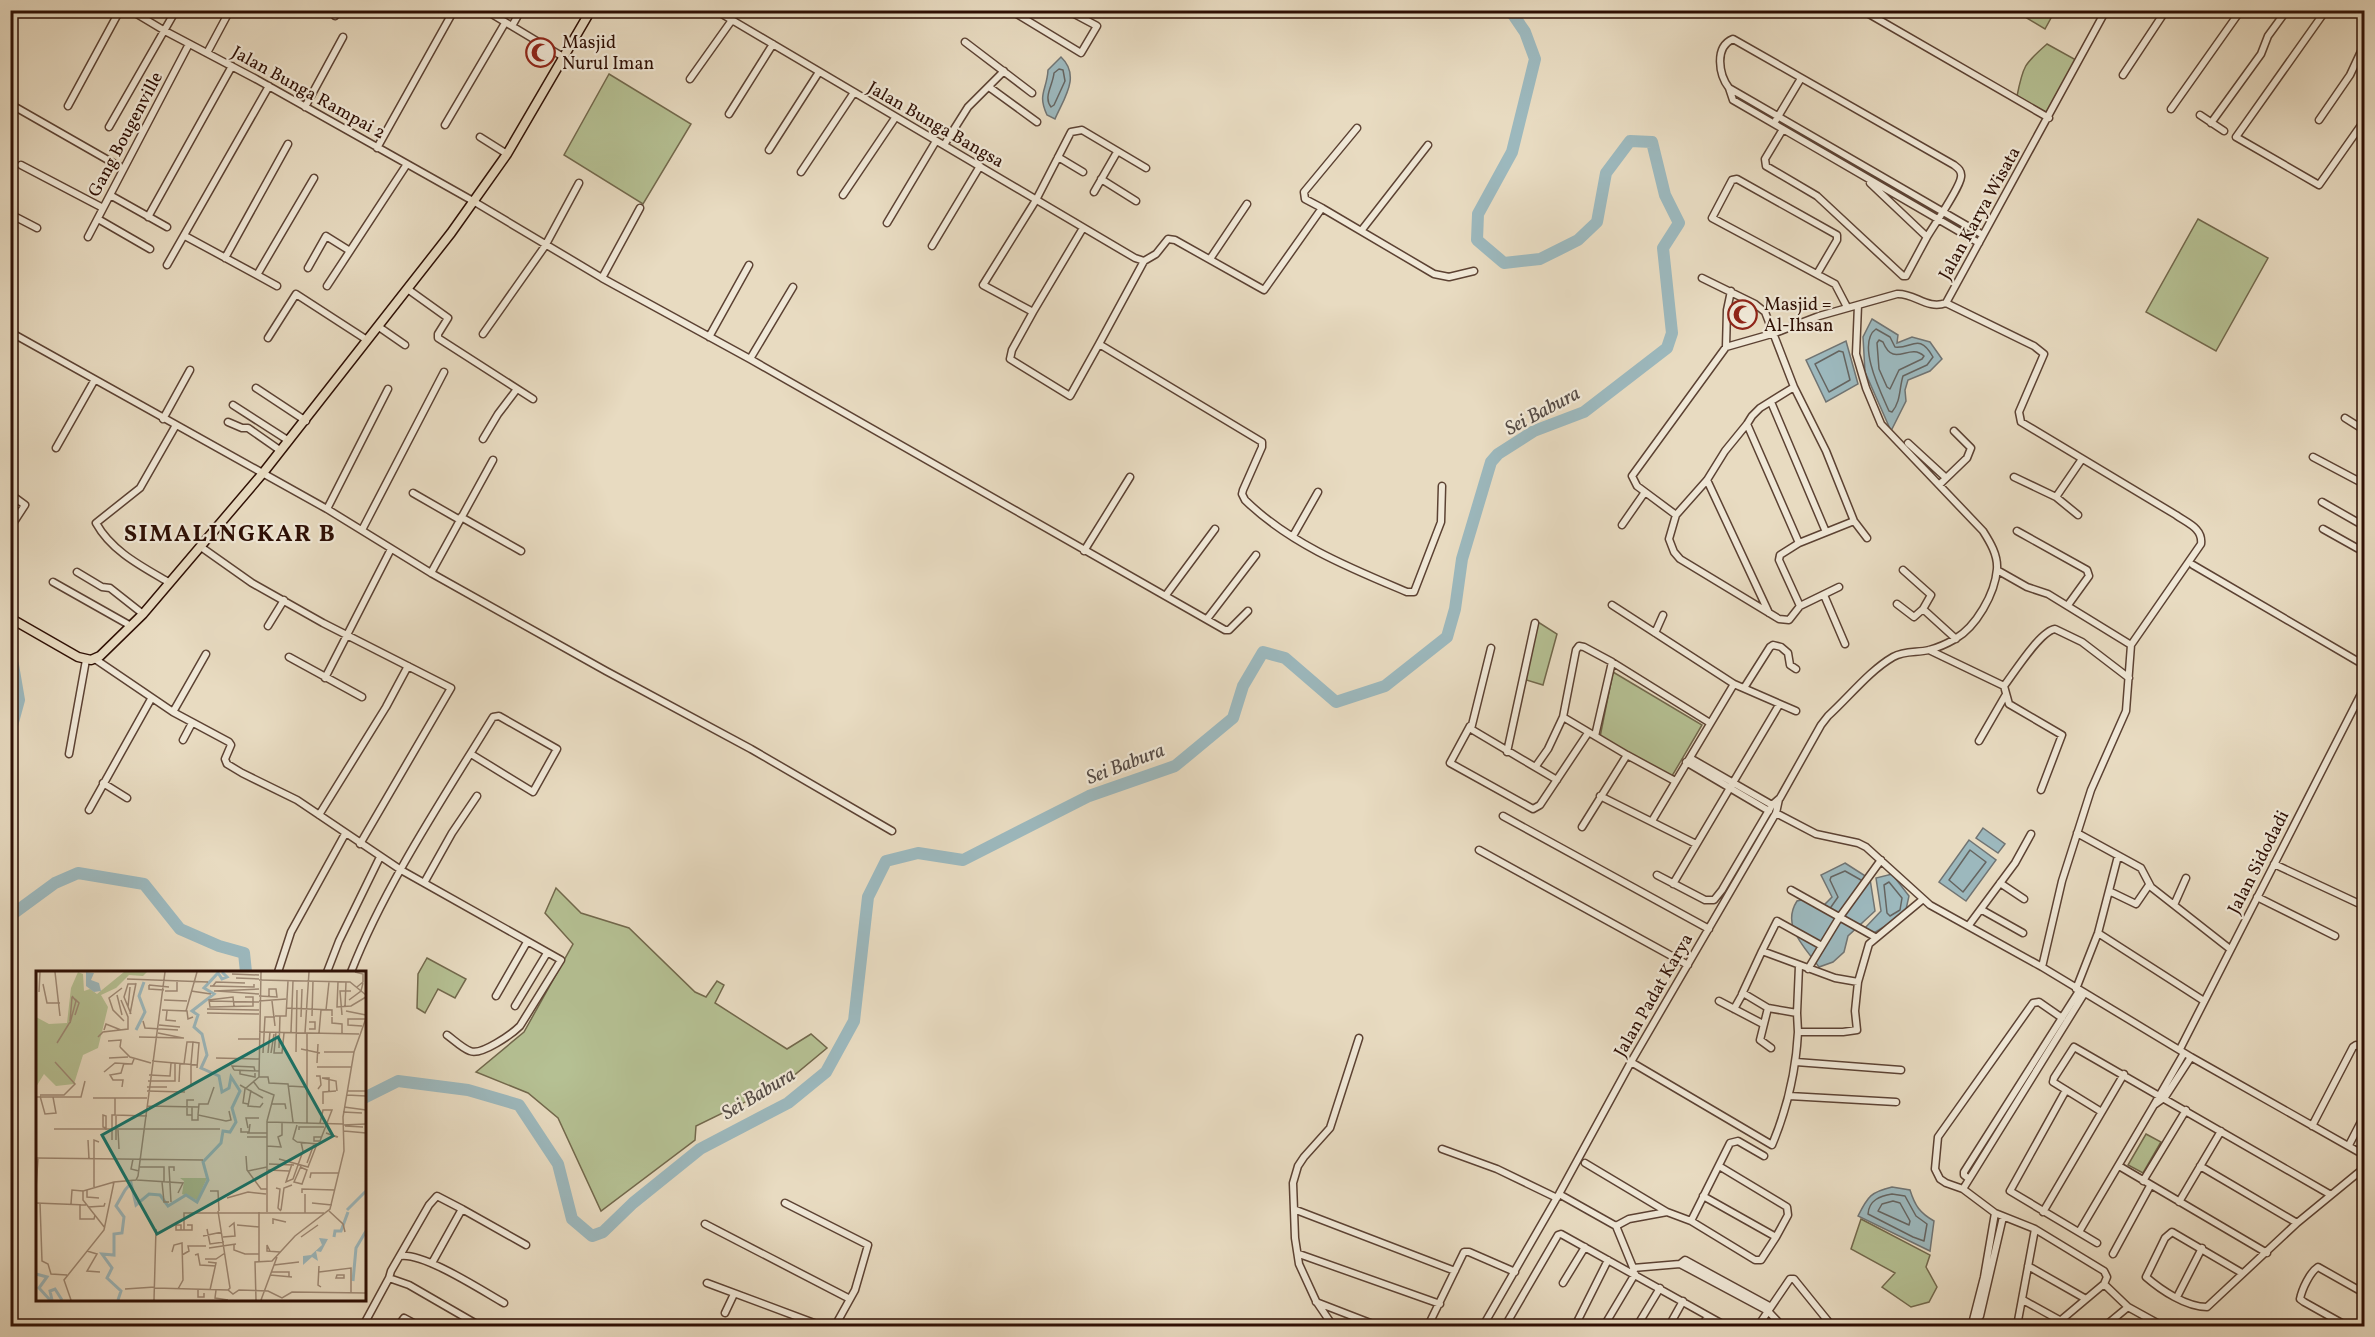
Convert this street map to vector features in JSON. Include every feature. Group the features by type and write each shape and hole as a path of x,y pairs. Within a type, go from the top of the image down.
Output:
{"main road":[{"path":"10,618 86,660 95,659 143,614 306,421 367,340 409,290 507,154 591,10"}],"street":[{"path":"68,106 120,10"},
{"name":"Jalan Bunga Rampai 2","path":"130,10 473,201 545,246 750,359 1084,551 1227,630 1248,611"},
{"path":"109,127 176,10"},
{"path":"207,53 230,10"},
{"path":"377,148 454,10"},
{"path":"485,10 565,58"},
{"path":"512,26 521,10"},
{"name":"Jalan Bunga Bangsa","path":"715,10 853,94 944,144 1083,228 1144,261"},
{"path":"1015,13 1081,52 1096,26 1067,10"},
{"path":"1862,10 2049,118"},
{"name":"Jalan Karya Wisata","path":"1726,347 1775,333 1847,307 1897,294 1904,293 1932,305 1946,303 2106,10"},
{"path":"2123,75 2166,10"},
{"path":"2171,109 2241,10"},
{"path":"2211,123 2260,54 2268,36 2287,10"},
{"path":"2326,10 2236,137 2321,184 2364,121"},
{"path":"690,79 732,20"},
{"path":"445,125 505,22"},
{"path":"305,107 343,37"},
{"path":"1783,129 1765,159 1766,166 1817,196 1904,276 1937,220 1941,212 1960,180 1960,169 1800,80 1732,39 1723,47 1720,61 1732,100 1776,120 1941,212 1983,235"},
{"path":"965,42 1032,93"},
{"name":"Gang Bougenville","path":"88,237 122,168 189,44"},
{"path":"729,114 773,44"},
{"path":"2319,120 2350,75 2364,45"},
{"path":"148,217 232,66"},
{"path":"944,144 968,107 1004,71"},
{"path":"769,150 819,72"},
{"path":"1776,120 1800,80"},
{"path":"167,265 269,86"},
{"path":"989,87 1037,122"},
{"path":"801,172 853,94"},
{"path":"10,104 122,168"},
{"path":"2200,115 2224,131"},
{"path":"843,195 895,118"},
{"path":"1776,120 1783,129 1979,243"},
{"path":"1357,128 1304,192 1305,198 1434,274 1449,277 1474,271"},
{"path":"1033,312 983,285 1036,200 1071,132 1077,129 1082,130 1146,168"},
{"path":"480,137 507,154"},
{"path":"887,224 936,141"},
{"path":"225,258 288,144"},
{"path":"1361,231 1428,145"},
{"path":"1094,192 1117,152"},
{"path":"1058,158 1083,172"},
{"path":"327,286 407,164"},
{"path":"21,165 103,208"},
{"path":"932,246 980,166"},
{"path":"1860,174 1927,237"},
{"path":"257,275 314,178"},
{"path":"1101,179 1136,201"},
{"path":"1817,274 1837,240 1837,235 1737,179 1732,180 1712,218 1835,284 1847,307"},
{"path":"483,334 545,246 579,183"},
{"path":"110,195 167,227"},
{"path":"1210,259 1247,204"},
{"path":"602,278 640,208"},
{"path":"1083,228 1033,312 1010,359 1070,396 1144,261 1156,254 1168,239 1175,240 1264,290 1322,208"},
{"path":"10,214 37,228"},
{"path":"98,219 150,249"},
{"path":"185,236 277,286"},
{"path":"308,268 326,236 350,250"},
{"path":"709,337 749,265"},
{"path":"1702,278 1761,307 1775,333 1794,387 1826,451 1854,521 1867,538"},
{"path":"750,359 793,287"},
{"path":"409,290 448,318 438,333 438,338 533,399"},
{"path":"1676,516 1633,483 1632,476 1726,347 1727,310 1731,291"},
{"path":"268,338 297,294 367,340"},
{"path":"1946,303 2041,351 2043,357 2019,412 2019,418 2176,515 2198,530 2201,536 2201,544 2131,645 2126,711 2100,766 2077,833 2062,881 2042,967"},
{"path":"1658,875 1706,900 1714,900 1773,810 1828,716 1895,655 1929,650 1956,639 1969,628 1989,597 1997,570 1992,545 1983,531 1881,424 1866,388 1856,354 1858,305"},
{"path":"379,327 405,345"},
{"path":"10,332 94,381 327,509 431,573 606,671 752,748 892,831"},
{"path":"1099,344 1262,442 1242,494 1253,508 1293,536 1353,570 1407,592 1414,592 1441,522 1442,486"},
{"path":"163,419 190,370"},
{"path":"362,530 444,372"},
{"path":"56,448 94,381"},
{"path":"1794,387 1752,416 1725,451 1707,480 1676,516 1669,539 1674,552 1680,559 1769,614 1787,621 1800,606 1839,587"},
{"path":"256,388 306,421"},
{"path":"327,509 388,389"},
{"path":"483,440 498,414 517,389"},
{"path":"1771,402 1826,532"},
{"path":"233,405 289,441"},
{"path":"2346,418 2364,430"},
{"path":"228,422 248,428 281,451"},
{"path":"1748,424 1799,543"},
{"path":"170,583 123,554 111,543 96,523 140,488 176,425"},
{"path":"1939,485 1967,458 1971,448 1954,431"},
{"path":"1908,443 1945,477"},
{"path":"2313,457 2364,484"},
{"path":"2056,497 2082,459"},
{"path":"431,573 493,460"},
{"path":"1084,551 1130,477"},
{"path":"2014,477 2056,497 2078,515"},
{"path":"1707,480 1769,614"},
{"path":"1293,536 1318,492"},
{"path":"1622,525 1645,492"},
{"path":"413,493 521,551"},
{"path":"10,494 25,505 10,528"},
{"path":"2322,502 2364,526"},
{"path":"1800,606 1779,558 1781,553 1799,543 1854,521"},
{"path":"1166,595 1215,529"},
{"path":"2323,529 2364,552"},
{"path":"2017,531 2087,570 2089,576 2068,605"},
{"path":"201,547 252,582 345,635 451,689 360,844"},
{"path":"325,678 391,549"},
{"path":"1207,619 1256,555"},
{"path":"2193,565 2364,665"},
{"path":"1897,604 1914,617 1923,609 1931,595 1903,570"},
{"path":"1997,570 2027,587 2048,594 2068,605 2131,645"},
{"path":"76,572 102,587 110,588 143,614"},
{"path":"53,582 131,626"},
{"path":"1824,595 1845,644"},
{"path":"268,626 284,600"},
{"path":"1612,605 1734,684 1796,711"},
{"path":"1923,609 1956,639"},
{"path":"1655,633 1663,615"},
{"path":"1507,752 1535,623"},
{"path":"2004,686 2045,633 2052,629 2082,642 2128,678"},
{"path":"1744,688 1773,645 1781,647 1788,653 1790,665 1796,669"},
{"path":"1536,766 1548,749 1563,717 1578,647 1584,647 1612,662 1710,723"},
{"path":"1491,648 1470,726 1450,763 1533,808 1540,805 1592,734 1612,662"},
{"path":"1929,650 2004,686"},
{"path":"172,712 206,654"},
{"path":"289,657 362,697"},
{"path":"95,659 172,712 230,742 231,745 225,759 227,764 283,791 401,870 561,960 517,1029 477,1052 470,1051 447,1035"},
{"path":"69,754 86,660"},
{"path":"319,816 386,707 408,666"},
{"path":"1652,821 1734,684"},
{"path":"2004,686 2009,704 2062,735 2041,790"},
{"name":"Jalan Sidodadi","path":"2079,1232 2154,1105 2176,1074 2204,1001 2364,688"},
{"path":"1979,741 2006,695"},
{"path":"89,810 151,699"},
{"path":"1673,884 1779,705"},
{"path":"2356,705 2364,709"},
{"path":"351,971 382,902 471,754 494,717 497,716 557,749 533,792 471,754"},
{"path":"1563,717 1675,780"},
{"path":"183,740 192,723"},
{"path":"1470,726 1471,729 1507,752 1536,766 1557,780"},
{"path":"1582,827 1627,755"},
{"path":"1688,760 1816,834 1858,843 1881,860 1922,900 2042,967 2185,1053 2364,1155"},
{"path":"104,783 127,798"},
{"path":"424,883 452,833 477,796"},
{"path":"1600,796 1696,844"},
{"name":"Jalan Padat Karya","path":"1483,1326 1558,1196 1631,1062 1709,929 1773,810"},
{"path":"1503,816 1709,929"},
{"path":"2077,833 2141,868 2147,876 2149,885 2230,949"},
{"path":"278,971 291,932 345,834"},
{"path":"1969,925 2015,863 2031,834"},
{"path":"1479,850 1688,964"},
{"path":"1963,1189 2079,991 2098,933 2118,856"},
{"path":"327,971 339,941 380,857"},
{"path":"1808,969 1839,918 1881,860"},
{"path":"2274,864 2364,906"},
{"path":"2174,905 2186,878"},
{"path":"2000,883 2024,899"},
{"path":"2109,891 2136,904 2149,885"},
{"path":"1791,890 1875,937"},
{"path":"2257,897 2335,936"},
{"path":"1798,1032 1857,1030 1855,1011 1858,982 1869,944 1922,900"},
{"path":"1982,910 2023,933"},
{"path":"1734,1009 1777,921 1822,946"},
{"path":"2098,933 2204,1001"},
{"path":"496,996 527,942"},
{"path":"1762,951 1835,978 1858,982"},
{"path":"515,1006 546,952"},
{"path":"1631,1062 1772,1145 1789,1096 1796,1062 1799,966"},
{"path":"1969,1179 1964,1172 2079,991"},
{"path":"1742,994 1768,1008 1797,1013"},
{"path":"1719,1001 1763,1024"},
{"path":"2054,1326 2104,1284 2107,1276 2104,1271 2035,1229 1995,1213 1963,1189 1946,1183 1935,1169 1938,1137 2033,1003 2038,1002 2062,1018"},
{"path":"1768,1008 1760,1040 1771,1048"},
{"path":"1333,1326 1316,1301 1302,1272 1295,1238 1296,1210 1293,1186 1298,1166 1330,1128 1359,1038"},
{"path":"2312,1126 2353,1047 2356,1045 2364,1049"},
{"path":"2100,1111 2053,1080 2074,1047 2331,1195"},
{"path":"1796,1062 1901,1070"},
{"path":"2043,1212 2100,1111 2124,1074"},
{"path":"2066,1090 2011,1189 2011,1193 2097,1243"},
{"path":"1789,1096 1896,1102"},
{"path":"2143,1181 2186,1110"},
{"path":"2349,1145 2364,1116"},
{"path":"2179,1202 2221,1131"},
{"path":"1691,1221 1733,1140 1764,1156"},
{"path":"1442,1149 1497,1169 1558,1196 1616,1226 1634,1271"},
{"path":"1585,1163 1667,1212 1691,1221 1758,1262 1788,1215 1787,1207 1719,1166"},
{"path":"2119,1166 2267,1252"},
{"path":"2200,1166 2297,1223"},
{"path":"2242,1273 2202,1248 2169,1233 2147,1271 2147,1278 2193,1305 2207,1307 2297,1223 2364,1168"},
{"path":"2113,1254 2150,1186"},
{"path":"1703,1196 1776,1236"},
{"path":"363,1326 399,1256 435,1197 440,1197 526,1245"},
{"path":"785,1203 868,1245 868,1252 855,1290 835,1326"},
{"path":"432,1263 462,1209"},
{"path":"1296,1210 1455,1270"},
{"path":"1616,1226 1629,1219 1667,1212"},
{"path":"1987,1277 1995,1213"},
{"path":"1967,1326 1973,1320 2003,1217"},
{"path":"705,1224 850,1299"},
{"path":"2017,1326 2035,1229"},
{"path":"1518,1326 1507,1324 1558,1235 1563,1234 1608,1260 1634,1271 1726,1326"},
{"path":"1563,1283 1585,1247"},
{"path":"2177,1297 2202,1248"},
{"path":"1428,1326 1464,1252 1467,1251 1515,1272"},
{"path":"1299,1254 1440,1304"},
{"path":"399,1256 412,1255 432,1263 504,1303"},
{"path":"1575,1326 1608,1260"},
{"path":"1634,1271 1680,1263 1769,1309 1782,1326"},
{"path":"2028,1266 2086,1299"},
{"path":"2347,1326 2301,1300 2301,1294 2309,1278 2318,1267 2364,1293"},
{"path":"1604,1326 1634,1271"},
{"path":"389,1278 409,1285 480,1326"},
{"path":"1758,1326 1790,1279 1794,1279 1832,1326"},
{"path":"707,1283 822,1326"},
{"path":"2104,1284 2128,1307 2156,1323 2155,1326"},
{"path":"1637,1326 1660,1288"},
{"path":"725,1313 734,1294"},
{"path":"2023,1300 2061,1321"},
{"path":"1316,1301 1378,1326"},
{"path":"1669,1326 1683,1301"},
{"path":"2105,1326 2128,1307"},
{"path":"1702,1326 1708,1316"},
{"path":"398,1326 404,1318 418,1326"}],"green space":[{"path":"2038,10 2051,18 2045,29 2025,17 2028,11"},
{"path":"2047,44 2076,60 2047,113 2017,96 2026,66 2033,56"},
{"path":"609,74 691,124 643,204 564,155"},
{"path":"2198,219 2268,258 2216,351 2146,312"},
{"path":"1538,622 1557,634 1543,685 1523,679"},
{"path":"1613,672 1702,725 1672,776 1600,737"},
{"path":"556,888 581,913 629,928 695,992 706,997 717,981 724,985 715,1003 787,1049 811,1034 827,1048 786,1082 696,1126 695,1140 601,1211 558,1118 528,1093 476,1072 524,1032 573,944 545,913"},
{"path":"427,958 466,979 455,998 438,989 425,1013 417,1008 418,974"},
{"path":"2146,1134 2161,1142 2143,1173 2128,1165"},
{"path":"1861,1219 1930,1255 1926,1267 1937,1287 1929,1302 1911,1307 1882,1287 1895,1273 1851,1249"}],"water":[{"path":"1061,57 1067,64 1070,79 1066,95 1055,119 1047,115 1043,97 1048,70"},
{"path":"1872,319 1898,335 1897,343 1912,337 1930,342 1942,359 1930,371 1908,380 1905,390 1906,401 1891,431 1865,372 1863,337"},
{"path":"1846,341 1858,384 1826,402 1806,360"},
{"path":"1983,828 2005,844 1998,853 1976,838"},
{"path":"1969,840 1996,860 1966,901 1939,882"},
{"path":"1845,863 1870,879 1875,911 1848,936 1844,952 1833,962 1819,967 1796,936 1792,919 1793,910 1797,901 1809,898 1822,907 1832,897 1821,875"},
{"path":"1892,874 1909,896 1905,914 1869,936 1864,929 1881,911 1876,878"},
{"path":"1892,1187 1910,1190 1919,1208 1934,1221 1930,1251 1858,1216 1871,1196"}],"waterway":[{"name":"Sei Babura","path":"366,1097 398,1081 468,1090 519,1105 558,1164 572,1219 592,1236 603,1232 633,1203 700,1149 788,1103 826,1072 854,1021 868,897 886,861 918,853 963,860 1089,796 1175,766 1233,718 1243,686 1263,652 1285,658 1336,702 1385,686 1447,637 1455,609 1462,559 1491,462 1498,454 1534,431 1584,412 1667,348 1672,333 1663,248 1679,223 1665,195 1652,142 1630,141 1606,173 1597,222 1578,240 1540,259 1504,263 1477,240 1478,214 1512,152 1535,59 1525,32 1510,10"},
{"name":"Sei Babura","path":"10,664 13,665 19,700 10,733"},
{"name":"Sei Babura","path":"10,916 55,883 78,873 144,884 180,929 219,946 244,953 246,971"}],"place":[{"name":"Masjid Nurul Iman","path":"541,52"},
{"name":"Masjid = Al-Ihsan","path":"1743,314"}],"district":[{"name":"SIMALINGKAR B","path":"230,533"}]}
